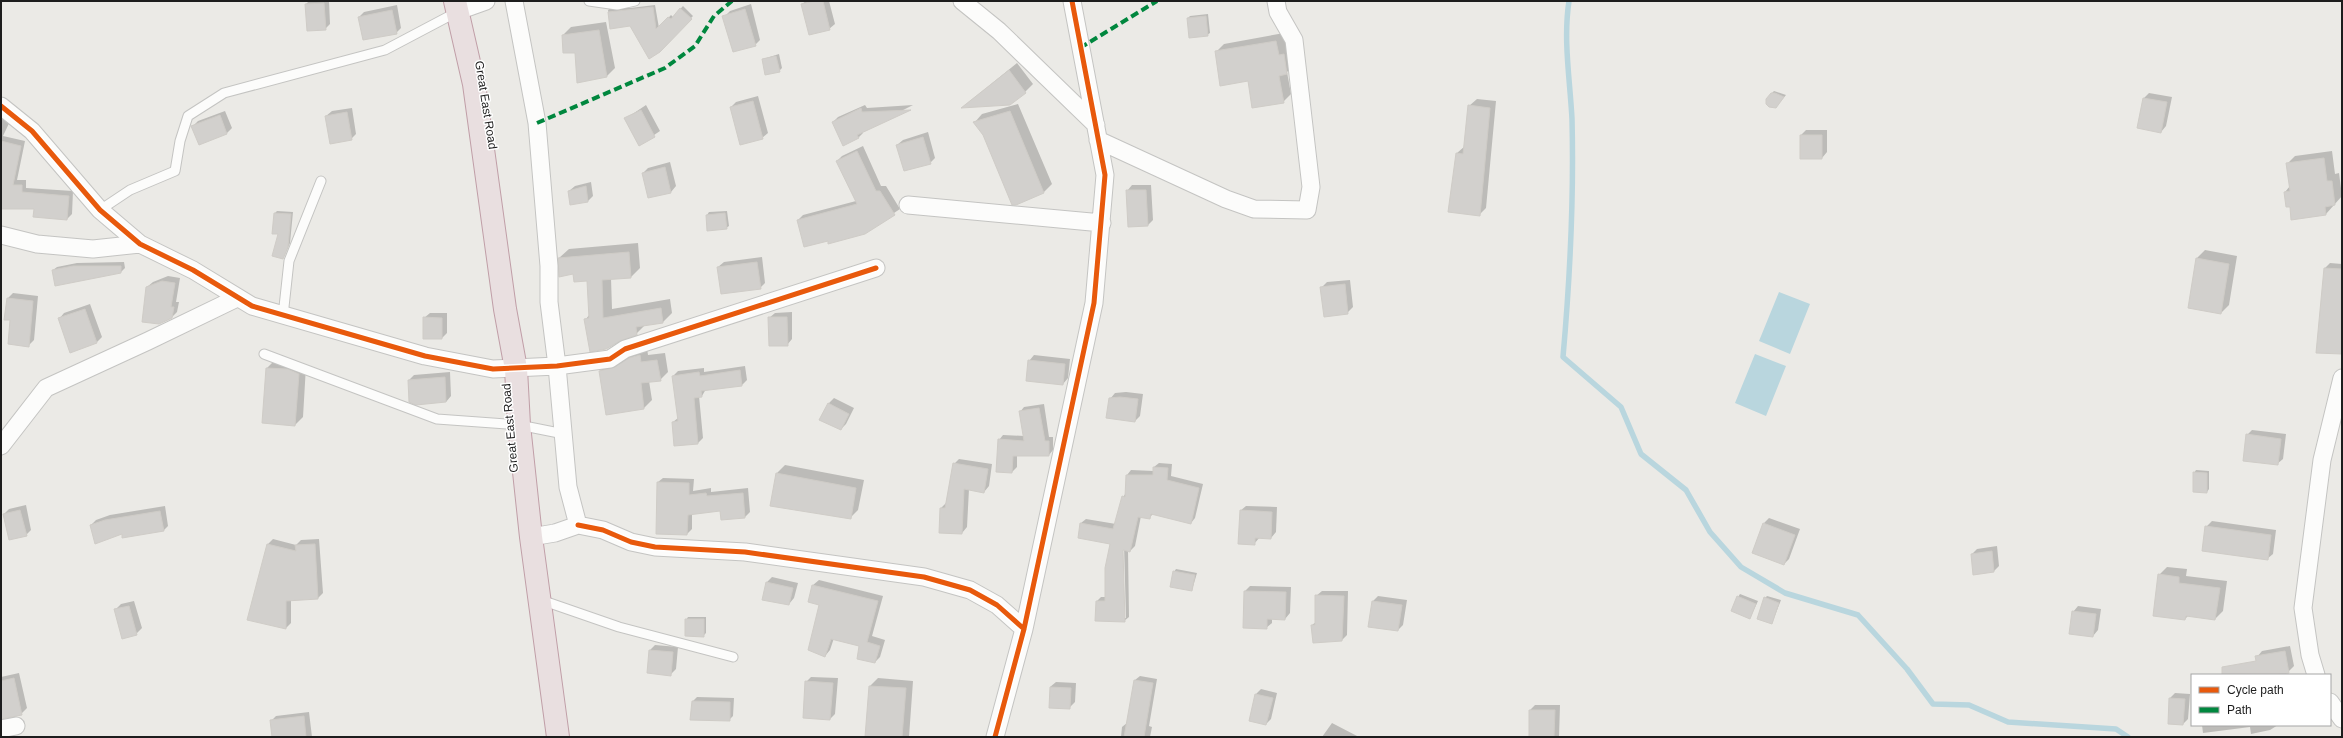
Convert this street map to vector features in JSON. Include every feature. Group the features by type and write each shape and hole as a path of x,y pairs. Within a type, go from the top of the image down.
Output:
{"highway":[{"name":"Great East Road","path":"457,6 474,84 505,309 516,369 519,425 531,537 558,737"}],"street":[{"path":"457,6 486,1"},
{"path":"514,1 537,122 549,266 549,302 564,434 568,487 578,524"},
{"path":"962,1 999,31 1097,132 1233,202 1254,209 1307,210 1311,187 1294,40 1278,12 1276,1"},
{"path":"995,737 1024,629 1094,303 1102,223 1104,175 1072,1"},
{"path":"1,106 32,131 100,210 140,244 192,270 252,306 425,356 493,368 516,369 557,366 610,359 625,349 876,268"},
{"path":"908,205 1102,223"},
{"path":"1,235 37,244 93,249 140,244"},
{"path":"1,446 46,388 237,298"},
{"path":"2316,674 2310,655 2304,608 2322,460 2342,378"},
{"path":"531,537 555,533 578,524 603,530 631,542 655,547 745,552 924,577 970,590 997,605 1024,629"},
{"path":"2331,703 2342,719"}],"lane":[{"path":"588,1 617,5 635,1"},
{"path":"100,210 130,190 175,171 180,142 188,116 224,93 385,50 457,6"},
{"path":"283,316 290,261 321,180"},
{"path":"264,354 437,419 519,425 564,434"},
{"path":"540,600 619,627 733,657"}],"water":[{"path":"1779,292 1810,304 1790,354 1759,341"},
{"path":"1755,354 1786,366 1766,416 1735,403"}],"building":[{"path":"814,1 823,1 830,30 809,35 801,4"},
{"path":"324,3 326,30 307,31 305,4"},
{"path":"653,7 656,29 668,17 671,19 680,8 692,19 660,52 649,59 630,26 610,29 608,12"},
{"path":"745,9 756,46 733,52 722,16"},
{"path":"392,10 397,34 363,40 358,17"},
{"path":"1206,16 1208,36 1189,38 1187,18"},
{"path":"599,30 607,77 577,83 575,53 563,53 562,35"},
{"path":"1276,41 1279,55 1284,54 1287,74 1279,76 1284,103 1252,108 1248,81 1220,86 1215,51"},
{"path":"776,56 780,72 765,75 762,59"},
{"path":"1009,70 1026,93 1010,105 961,108"},
{"path":"1771,93 1784,97 1776,108 1769,107 1766,104 1766,99"},
{"path":"2143,98 2167,102 2161,133 2137,128"},
{"path":"753,101 763,139 740,145 730,107"},
{"path":"1468,105 1490,108 1480,216 1448,212 1456,153 1463,154"},
{"path":"861,108 862,112 911,110 857,135 859,138 843,146 832,122"},
{"path":"641,110 655,137 639,146 624,118"},
{"path":"1010,111 1044,193 1016,205 1012,205 983,135 973,122"},
{"path":"347,112 352,140 330,144 325,116"},
{"path":"220,115 227,134 199,145 191,126"},
{"path":"1800,135 1822,135 1822,159 1800,159"},
{"path":"923,137 931,164 904,171 896,145"},
{"path":"1,141 21,146 13,185 22,185 22,192 69,196 67,220 33,217 34,209 1,209"},
{"path":"857,151 876,191 880,191 895,215 865,234 828,244 828,241 804,247 797,220 857,204 836,161"},
{"path":"2324,158 2327,181 2332,181 2335,205 2325,207 2326,215 2291,220 2290,207 2286,207 2284,192 2290,191 2286,163"},
{"path":"665,167 671,193 648,198 642,173"},
{"path":"586,186 588,202 570,205 568,191"},
{"path":"1126,190 1146,190 1148,226 1128,227"},
{"path":"274,213 291,214 288,247 283,259 272,256 278,234 272,234"},
{"path":"725,213 727,229 707,231 706,215"},
{"path":"629,252 631,278 602,280 603,318 661,308 663,323 636,327 637,335 620,341 606,349 590,352 584,319 589,318 587,281 574,282 573,274 559,277 558,258"},
{"path":"2196,258 2229,264 2221,314 2188,308"},
{"path":"757,262 761,289 721,294 717,267"},
{"path":"73,266 121,266 121,273 55,286 52,270"},
{"path":"2324,268 2342,269 2342,354 2316,353"},
{"path":"162,281 175,283 171,307 174,307 172,318 159,324 142,322 146,287"},
{"path":"1345,284 1348,314 1324,317 1320,287"},
{"path":"7,298 33,301 29,347 8,344 10,320 4,320"},
{"path":"85,309 97,343 70,353 58,318"},
{"path":"423,317 442,318 442,339 423,339"},
{"path":"768,317 787,317 788,346 769,346"},
{"path":"640,355 641,362 657,360 661,381 641,383 644,409 606,415 599,371 615,367 629,358"},
{"path":"1028,360 1065,364 1063,385 1026,381"},
{"path":"266,368 288,369 299,374 295,426 262,423"},
{"path":"740,370 742,386 701,391 702,397 694,398 698,444 674,446 672,422 678,421 672,376 699,372 700,376"},
{"path":"445,377 446,402 416,405 409,402 408,380"},
{"path":"1120,397 1138,399 1135,422 1106,418 1109,398"},
{"path":"828,403 849,414 841,430 819,420"},
{"path":"1039,408 1045,441 1049,441 1049,456 1013,456 1012,473 996,472 998,439 1024,441 1019,411"},
{"path":"2246,434 2281,439 2278,465 2243,461"},
{"path":"953,463 988,469 984,493 964,489 962,534 939,533 940,508 945,508"},
{"path":"1153,467 1168,468 1167,480 1199,488 1191,524 1151,514 1150,519 1138,517 1130,552 1123,550 1125,622 1095,621 1096,601 1105,601 1105,568 1110,544 1078,538 1080,523 1113,529 1122,496 1125,497 1126,475 1153,475"},
{"path":"2193,472 2207,473 2207,493 2193,492"},
{"path":"776,473 856,488 851,519 770,506"},
{"path":"657,482 689,483 689,495 706,493 707,496 743,493 745,518 721,520 720,511 688,515 687,535 656,534"},
{"path":"20,510 27,536 9,540 3,514"},
{"path":"1240,510 1272,512 1271,539 1255,538 1255,545 1238,544"},
{"path":"160,511 164,531 122,538 122,534 95,544 90,525 105,520"},
{"path":"1763,523 1795,535 1784,565 1752,553"},
{"path":"2205,526 2271,535 2268,560 2202,551"},
{"path":"267,544 296,551 295,545 315,544 318,599 286,601 286,629 247,620"},
{"path":"1992,551 1994,572 1973,575 1971,554"},
{"path":"1173,571 1195,575 1192,591 1170,587"},
{"path":"2158,574 2179,577 2179,583 2220,588 2215,620 2186,616 2185,620 2153,616"},
{"path":"766,582 793,588 789,605 762,600"},
{"path":"812,585 878,601 867,642 880,646 875,663 857,659 859,646 831,639 825,657 808,650 819,605 808,602"},
{"path":"1244,591 1286,592 1285,620 1267,619 1267,629 1243,628"},
{"path":"1315,595 1344,596 1342,641 1313,643 1311,625 1315,625"},
{"path":"1737,596 1756,604 1750,619 1731,611"},
{"path":"1764,597 1779,603 1772,624 1757,619"},
{"path":"1372,601 1402,605 1398,631 1368,627"},
{"path":"129,606 137,635 122,639 114,609"},
{"path":"2072,611 2096,614 2093,637 2069,634"},
{"path":"685,619 704,619 704,637 685,636"},
{"path":"649,650 673,652 671,676 647,673"},
{"path":"2285,651 2289,673 2222,674 2222,667 2256,661 2255,656"},
{"path":"14,678 22,715 1,719 1,681"},
{"path":"1134,680 1153,683 1144,737 1124,737"},
{"path":"805,681 833,683 830,720 803,718"},
{"path":"869,686 906,688 902,737 865,737"},
{"path":"1050,687 1071,688 1070,709 1049,708"},
{"path":"1255,694 1273,698 1266,725 1249,721"},
{"path":"2169,698 2185,699 2183,725 2168,724"},
{"path":"692,701 730,702 730,721 690,720"},
{"path":"1529,710 1555,710 1554,737 1529,737"},
{"path":"304,716 306,737 272,737 270,720"}],"waterway":[{"path":"1569,1 1567,16 1567,45 1572,119 1572,209 1568,298 1563,357 1621,407 1641,454 1686,490 1710,532 1741,567 1785,593 1858,615 1907,669 1933,704 1969,705 2008,722 2116,729 2128,737"}],"marked path":[{"path":"537,123 665,68 695,46 714,16 732,1"},
{"path":"1080,48 1157,1"}],"cycle path":[{"path":"995,737 1024,629 1094,303 1105,175 1072,1"},
{"path":"1,106 32,131 100,210 140,244 193,270 252,306 425,356 493,369 557,366 610,359 625,349 876,268"},
{"path":"578,525 603,530 631,542 655,547 745,552 924,577 970,590 997,605 1024,629"}]}
